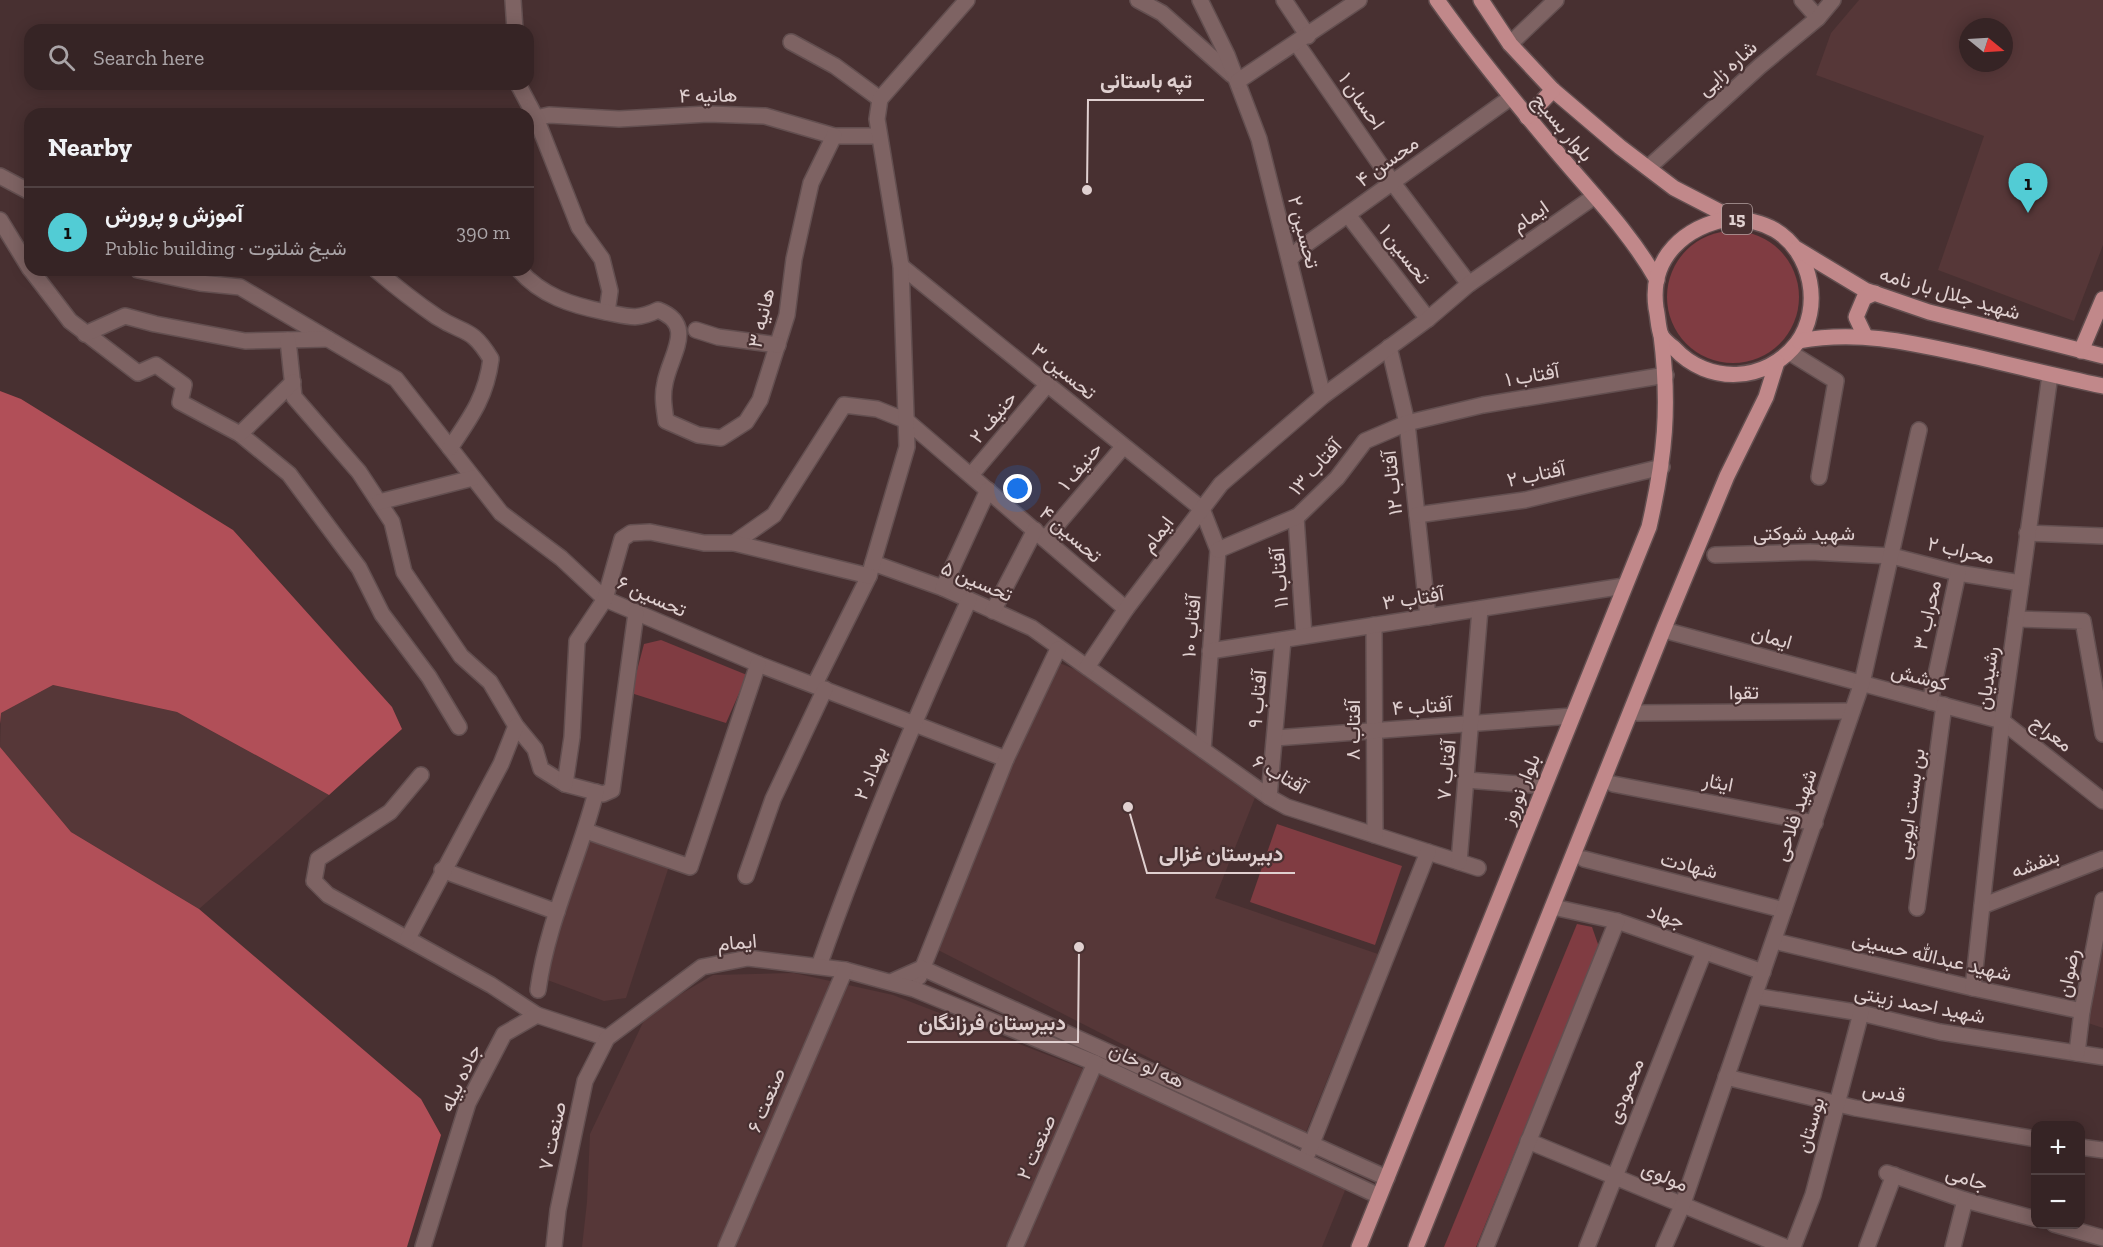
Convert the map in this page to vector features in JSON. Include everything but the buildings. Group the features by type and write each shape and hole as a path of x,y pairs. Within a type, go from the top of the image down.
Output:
{"main road":[{"name":"بلوار بسیج","path":"1437,0 1510,98 1642,253 1657,280"},
{"name":"بلوار بسیج","path":"1481,0 1510,44 1553,90 1674,188 1732,218"},
{"path":"1527,117 1553,90"},
{"name":"15","path":"1661,335 1655,299 1657,280 1664,260 1676,243 1692,230 1711,222 1732,218 1755,221 1776,231 1794,247 1804,264 1810,283 1812,303 1808,322 1788,352"},
{"name":"شهید جلال بار نامه","path":"1794,247 1875,293 1929,312 2103,356"},
{"path":"1865,336 1858,326 1856,317 1864,298 1875,293"},
{"path":"2080,351 2103,299"},
{"path":"1661,335 1682,357 1704,370 1720,374 1754,373 1788,352 1825,336 1865,336 1914,343 2103,386"},
{"name":"بلوار نوروز","path":"1359,1247 1649,527 1662,467 1667,427 1666,375 1661,335"},
{"path":"1416,1247 1726,476 1788,352"}],"street":[{"path":"513,0 515,24"},
{"path":"746,876 773,799 871,570 907,447 901,266 879,136 877,119 880,99 967,0"},
{"path":"1138,0 1162,13 1238,81 1303,40 1359,0"},
{"name":"تحسین ۲","path":"1200,0 1238,81 1259,139 1323,396"},
{"name":"احسان ۱","path":"1284,0 1303,40 1393,183 1469,284"},
{"path":"1510,44 1556,0"},
{"path":"1802,0 1818,18"},
{"name":"شاره زایی","path":"1648,168 1760,66 1818,18 1833,0"},
{"path":"791,42 835,66 880,99"},
{"path":"521,90 531,108"},
{"name":"محسن ۴","path":"1290,259 1510,98"},
{"path":"524,276 558,300 581,308 607,312 610,291 602,260 579,227 534,114"},
{"name":"هانیه ۴","path":"536,118 549,115 620,119 708,114 765,116 834,136 879,136"},
{"name":"هانیه ۳","path":"607,312 627,318 647,315 658,310 672,315 678,325 679,343 665,381 662,400 666,420 698,435 721,438 746,422 760,400 787,315 794,259 811,183 834,136"},
{"path":"0,176 24,189"},
{"name":"ایمام","path":"1087,667 1126,609 1221,484 1323,396 1428,319 1469,284 1595,196"},
{"name":"تحسین ۱","path":"1348,215 1428,319"},
{"path":"0,220 24,260"},
{"name":"تحسین ۳","path":"901,266 1202,509"},
{"path":"35,276 70,321 85,334 138,374 156,366 184,385 180,402 240,434 289,474 359,568 382,614 429,677 459,727"},
{"name":"تحسین ۶","path":"167,276 240,288 396,379 501,513 561,558 604,599 758,664 1006,759"},
{"path":"383,276 405,296 443,321 471,332 491,359 488,386 476,411 450,448"},
{"path":"85,334 125,316 245,341 328,339"},
{"path":"696,330 718,337 778,345"},
{"path":"288,340 294,397 359,472 392,522 404,572 461,656 490,682 516,726 535,748 541,769 565,784 608,793 614,785 636,613"},
{"name":"آفتاب ۱۲","path":"1389,347 1407,423 1428,617"},
{"path":"1788,352 1836,381 1819,477"},
{"name":"آفتاب ۱","path":"1407,423 1483,405 1666,375"},
{"name":"رشیدیان","path":"1973,988 2002,721 2050,375"},
{"path":"240,434 293,382"},
{"name":"حنیف ۲","path":"971,475 1047,385"},
{"path":"734,543 774,514 844,405 877,409 907,420"},
{"name":"تحسین ۴","path":"907,420 1126,609"},
{"name":"آفتاب ۱۳","path":"1218,550 1296,517 1337,478 1365,441 1407,423"},
{"name":"شهید فلاحی","path":"1664,1247 1682,1206 1862,683 1919,430"},
{"name":"حنیف ۱","path":"993,611 1040,535 1123,447"},
{"name":"آفتاب ۲","path":"1417,515 1525,500 1662,467"},
{"path":"379,502 473,478"},
{"path":"943,588 988,490"},
{"name":"آفتاب ۱۰","path":"1202,509 1218,550 1203,750"},
{"name":"آفتاب ۱۱","path":"1296,517 1304,636"},
{"name":"تحسین ۵","path":"565,784 572,736 577,641 604,599 622,539 631,533 650,532 705,543 734,543 871,570 943,588 1032,628 1058,649"},
{"path":"2027,533 2103,536"},
{"name":"شهید شوکتی","path":"1715,555 1810,552 1892,556"},
{"name":"محراب ۲","path":"1892,556 1958,573 2021,583"},
{"name":"محراب ۳","path":"1937,703 1958,573"},
{"name":"آفتاب ۳","path":"1209,651 1624,586"},
{"name":"بهداد ۲","path":"819,966 855,866 913,722 969,600"},
{"name":"آفتاب ۷","path":"1459,862 1480,609"},
{"path":"2016,619 2082,621 2103,735"},
{"name":"آفتاب ۸","path":"1374,625 1375,835"},
{"name":"ایمان","path":"1671,632 1862,683"},
{"name":"آفتاب ۹","path":"1269,797 1283,640"},
{"path":"914,989 1006,759 1058,649 1087,667"},
{"path":"586,831 690,867 758,664"},
{"name":"آفتاب ۶","path":"1087,667 1269,797 1287,807 1478,868"},
{"name":"کوشش","path":"1862,683 2002,721"},
{"name":"بن بست ایوبی","path":"1917,908 1937,703"},
{"name":"تقوا","path":"1637,713 1852,711"},
{"name":"آفتاب ۴","path":"1275,738 1572,716"},
{"name":"معراج","path":"2002,721 2103,801"},
{"path":"408,938 442,870 501,764 516,726"},
{"path":"421,775 390,812 318,860 314,881 328,895 491,985 537,1015 607,1038"},
{"path":"1466,780 1544,786"},
{"name":"ایثار","path":"1613,784 1815,823"},
{"path":"538,990 541,968 557,912 586,831 597,792"},
{"path":"1309,1153 1428,852"},
{"name":"بنفشه","path":"1982,906 2103,859"},
{"name":"شهادت","path":"1584,860 1784,910"},
{"path":"442,870 557,912"},
{"name":"رضوان","path":"2077,1053 2082,1011 2103,900"},
{"name":"جهاد","path":"1553,907 1617,921 1763,972"},
{"path":"1486,1247 1617,921"},
{"name":"شهید عبدالله حسینی","path":"1774,941 2082,1011"},
{"name":"محمودی","path":"1587,1247 1704,952"},
{"name":"ایمام","path":"607,1038 702,967 748,958 845,970 893,981"},
{"path":"893,981 922,968 1309,1153 1387,1178"},
{"name":"صنعت ۶","path":"726,1247 845,970"},
{"name":"هه لو خان","path":"893,981 1309,1153 1379,1196"},
{"name":"شهید احمد زینتی","path":"1755,996 1861,1013 1940,1032 2103,1057"},
{"name":"بوستان","path":"1793,1247 1813,1194 1839,1104 1861,1013"},
{"name":"جاده بیله","path":"423,1247 468,1103 504,1034 537,1015"},
{"name":"صنعت ۷","path":"554,1247 558,1210 585,1082 607,1038"},
{"name":"صنعت ۲","path":"1015,1247 1095,1064"},
{"name":"قدس","path":"1726,1077 1839,1104 2031,1138"},
{"name":"مولوی","path":"1528,1141 1785,1247"},
{"path":"2085,1147 2103,1150"},
{"name":"جامی","path":"1867,1247 1891,1174 1965,1200 2031,1219"},
{"path":"1953,1247 1965,1200"},
{"path":"2072,1229 2103,1238"}],"shaded area":[{"path":"1859,0 2103,0 2103,245 2074,321 1938,270 1984,136 1816,75 1831,33"},
{"path":"1733,231 1758,236 1779,251 1794,272 1799,297 1794,322 1779,343 1758,358 1733,363 1708,358 1687,343 1672,322 1667,297 1672,272 1687,251 1708,236"},
{"path":"0,391 21,399 233,530 392,707 402,729 329,795 177,712 53,685 1,713 0,724"},
{"path":"661,640 747,675 726,723 631,693 644,644"},
{"path":"1057,662 1106,682 1260,785 1215,898 1378,954 1304,1137 938,950 977,841"},
{"path":"53,685 177,712 329,795 199,909 71,832 0,747 1,713"},
{"path":"0,747 71,832 199,909 421,1099 441,1135 407,1247 0,1247"},
{"path":"1277,824 1402,866 1375,945 1250,902"},
{"path":"590,840 669,866 626,998 604,1001 542,978"},
{"path":"1577,924 1592,927 1599,947 1476,1247 1444,1247"},
{"path":"2103,948 2103,1028 2085,1022"},
{"path":"794,973 893,995 1221,1122 1346,1188 1322,1247 582,1247 587,1202 590,1134 647,1014 713,975"}],"place":[{"name":"تپه باستانی","path":"1087,190"},
{"name":"آموزش و پرورش","path":"2028,213"},
{"name":"دبیرستان غزالی","path":"1128,807"},
{"name":"دبیرستان فرزانگان","path":"1079,947"}]}
